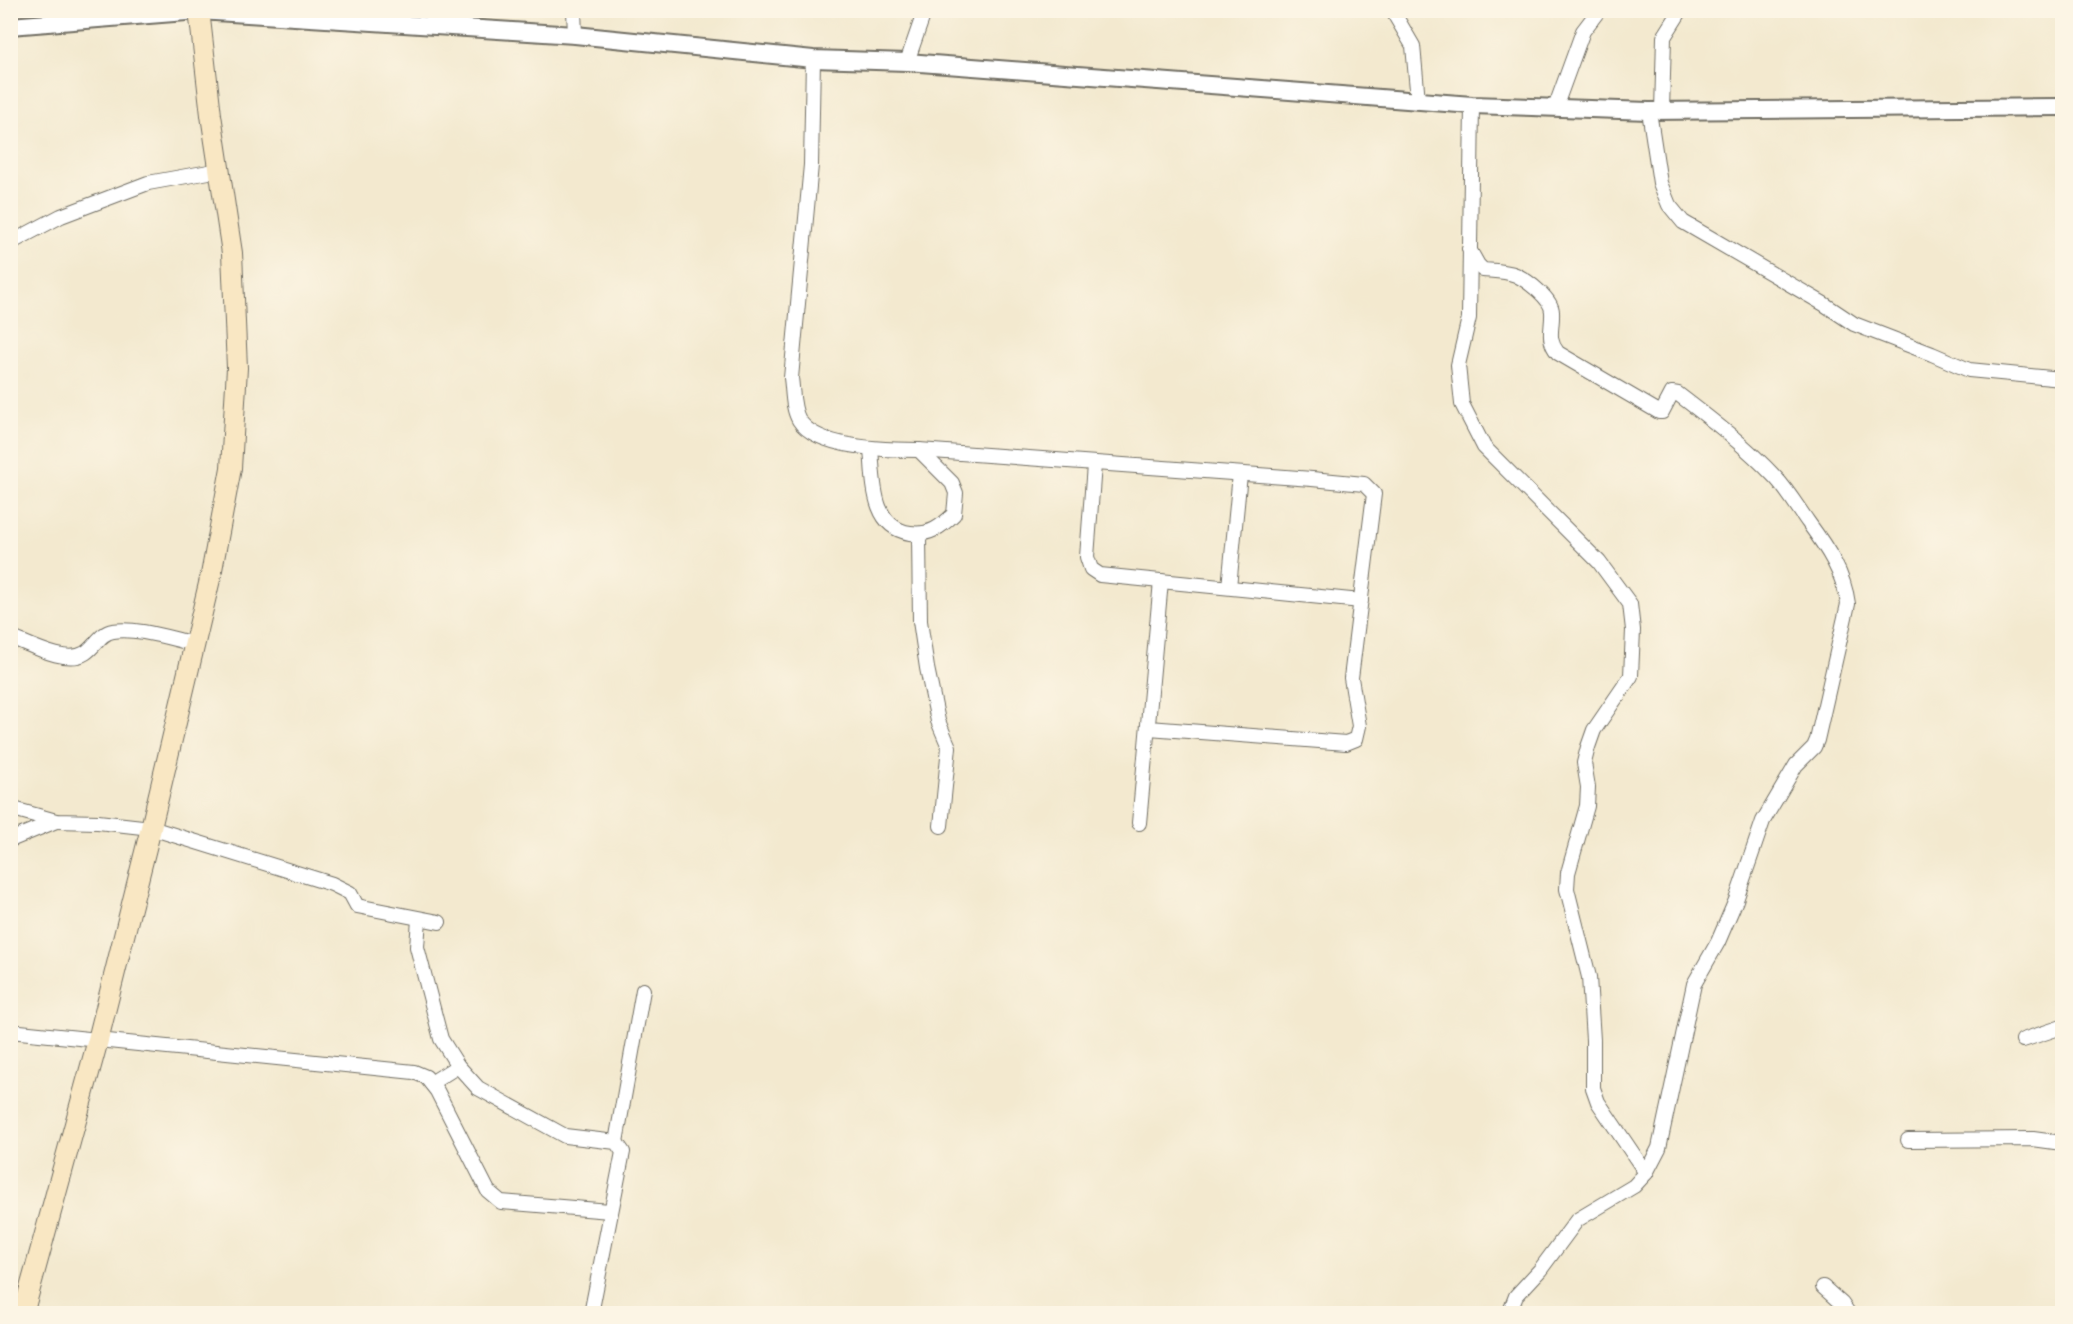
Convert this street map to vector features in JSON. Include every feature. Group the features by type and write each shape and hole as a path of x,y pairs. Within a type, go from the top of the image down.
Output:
{"main road":[{"path":"23,1314 98,1040 151,828 212,575 231,468 237,368 232,253 199,11"}],"street":[{"path":"574,10 575,36"},
{"path":"907,62 925,10"},
{"path":"1392,10 1413,46 1418,100"},
{"path":"1555,108 1583,31 1599,10"},
{"path":"1681,10 1664,37 1655,111 1660,183 1669,205 1683,222 1824,304 1854,324 1969,370 2062,379"},
{"path":"10,26 199,11 575,36 813,59 907,62 1472,105 1655,111 2062,106"},
{"path":"813,59 811,165 792,378 793,401 800,420 816,435 871,449 919,450 1364,484 1374,494 1351,678 1359,726 1356,739 1346,743 1149,728"},
{"path":"1472,105 1469,318 1458,365 1462,404 1484,447 1599,562 1630,604 1633,630 1631,675 1594,729 1588,747 1584,763 1588,786 1587,806 1568,873 1568,889 1589,977 1593,1088 1598,1102 1646,1173"},
{"path":"10,243 62,216 148,183 220,170"},
{"path":"1469,249 1483,270 1516,275 1542,294 1550,303 1552,312 1550,339 1553,348 1558,353 1659,412 1662,412 1672,393 1678,394 1732,436 1783,488 1822,541 1837,566 1846,590 1848,604 1817,740 1814,747 1796,765 1763,821 1736,900 1718,942 1694,984 1659,1148 1646,1173 1635,1186 1576,1220 1540,1270 1516,1296 1509,1314"},
{"path":"871,449 878,506 887,522 899,531 919,535 939,529 954,514 956,493 952,483 919,450"},
{"path":"1094,465 1087,556 1091,569 1100,575 1361,601"},
{"path":"1229,587 1240,474"},
{"path":"919,535 921,621 926,659 938,721 949,747 941,826"},
{"path":"1139,824 1161,581"},
{"path":"10,637 62,656 76,656 85,653 103,634 123,630 195,644"},
{"path":"10,808 56,821 98,822 151,828 332,884 350,893 357,906 440,922"},
{"path":"10,840 56,821"},
{"path":"419,919 417,947 441,1039 458,1065 478,1088 565,1136 616,1142"},
{"path":"591,1314 622,1152 616,1142 643,990"},
{"path":"2023,1040 2062,1027"},
{"path":"10,1031 414,1072 426,1077 437,1091 488,1191 495,1199 501,1202 610,1211"},
{"path":"431,1083 458,1065"},
{"path":"1908,1140 2033,1139 2062,1143"},
{"path":"1823,1287 1849,1314"}]}
